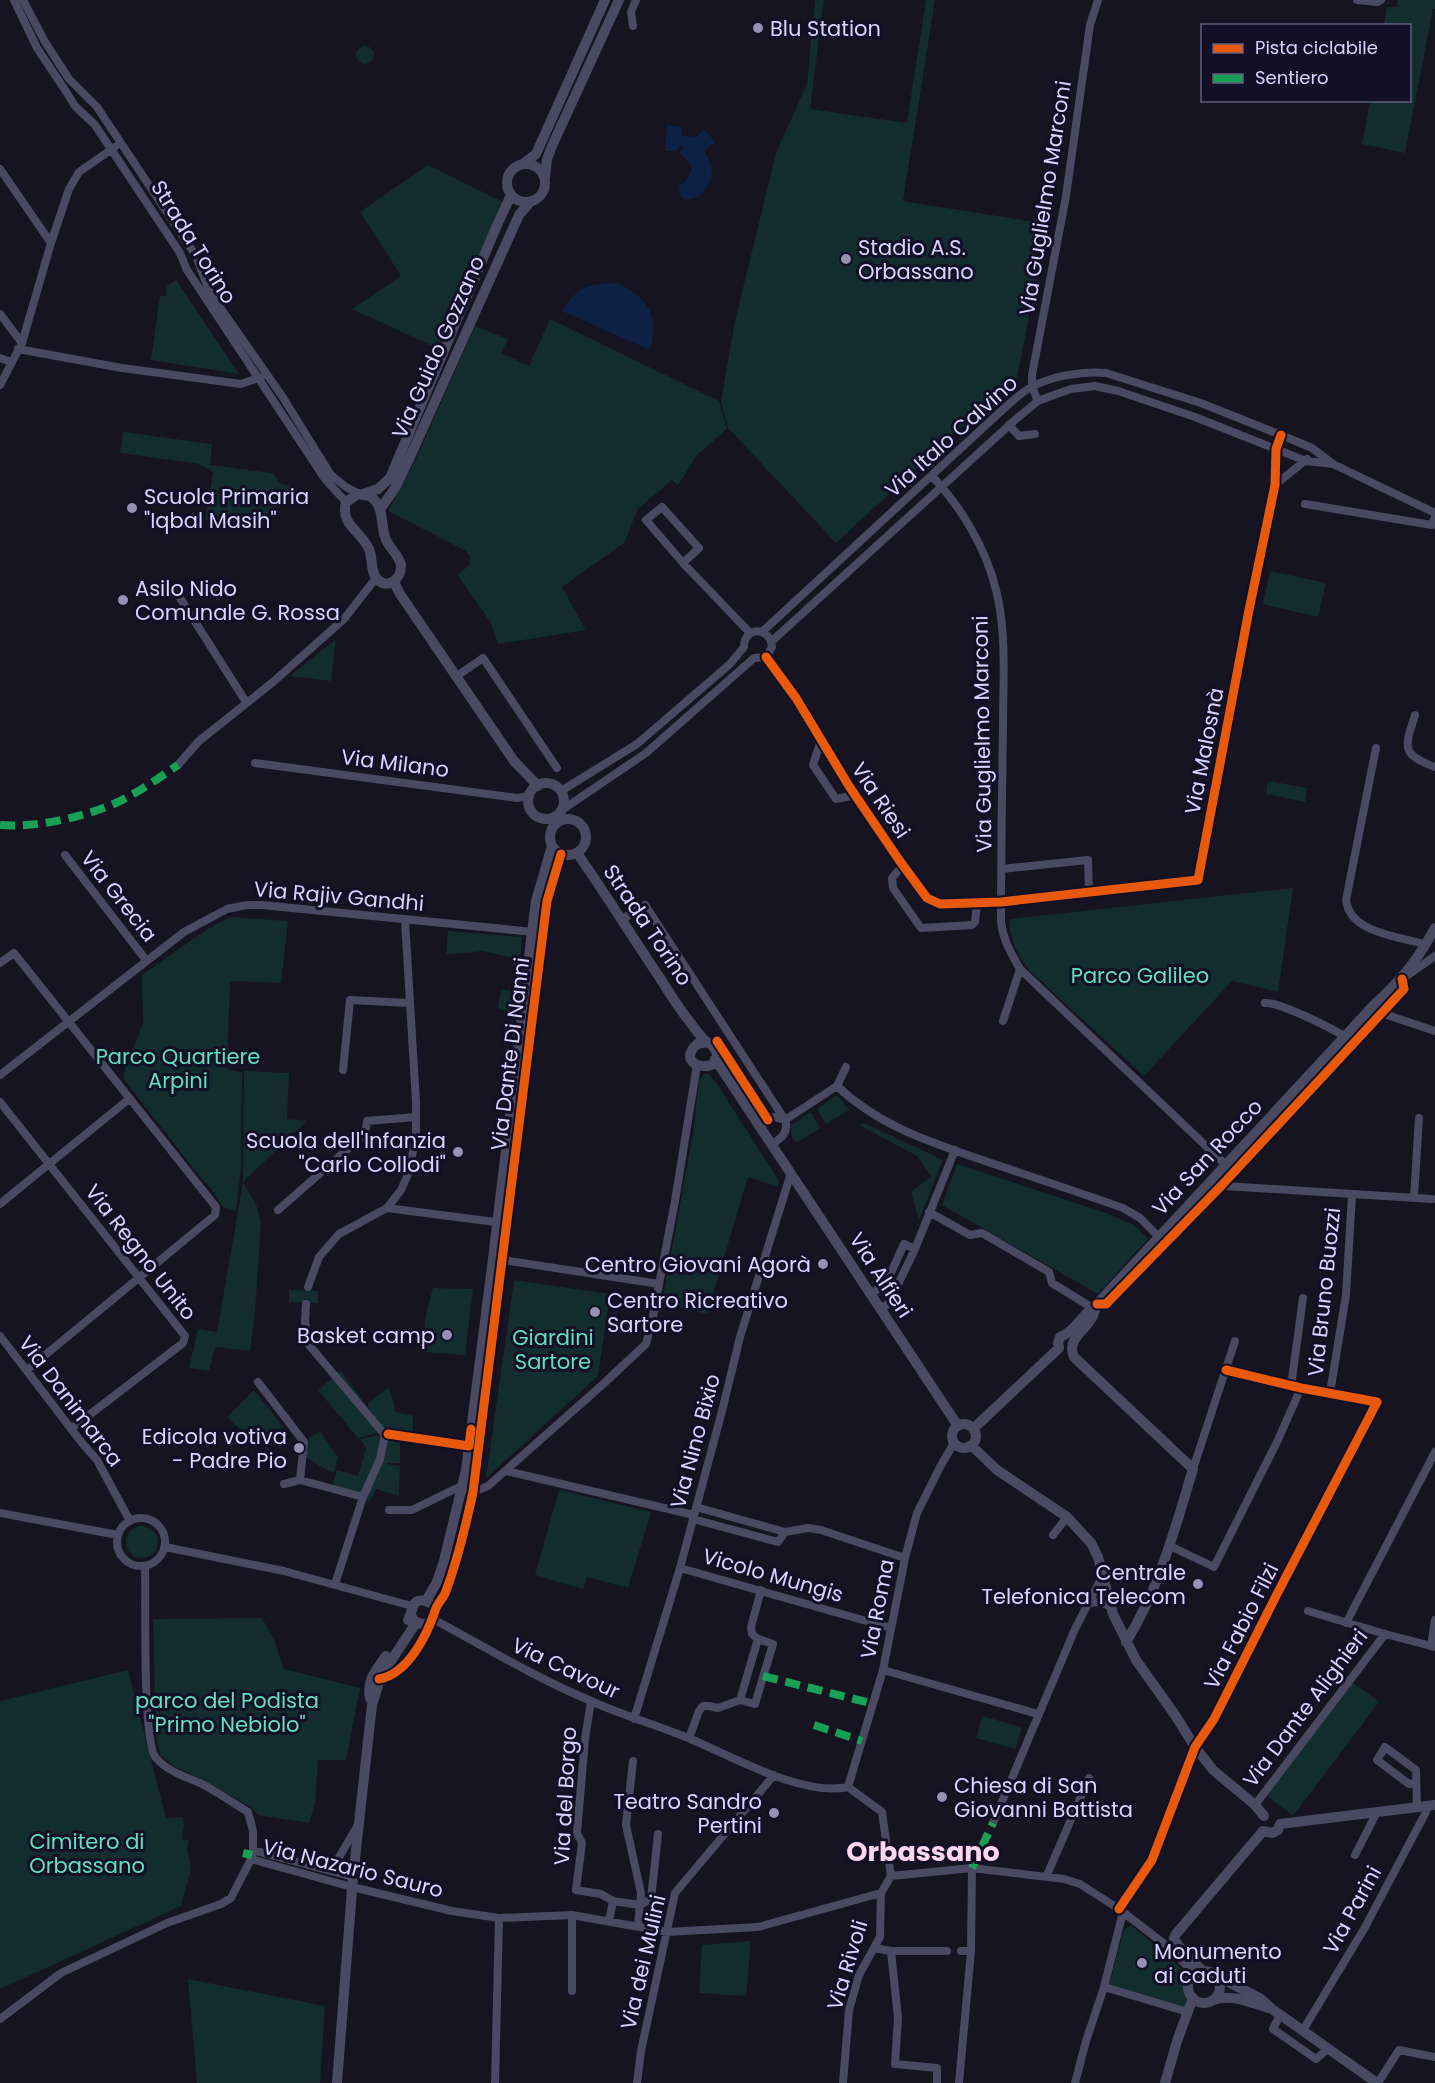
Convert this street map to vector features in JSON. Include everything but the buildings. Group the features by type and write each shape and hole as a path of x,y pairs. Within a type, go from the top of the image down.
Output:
{"street":[{"path":"605,0 536,154 513,168 507,178 508,190 520,201 531,201 543,193 547,159 619,0"},
{"path":"633,26 631,12 636,0"},
{"name":"Via Guglielmo Marconi","path":"1032,387 1072,159 1090,25 1098,0"},
{"path":"1357,0 1378,2 1381,0"},
{"name":"Strada Torino","path":"16,1 69,79 97,107 196,256 210,293 325,479 346,502"},
{"name":"Strada Torino","path":"16,1 37,48 75,106 95,126 112,150 180,253 187,270 331,475 346,487 361,494"},
{"path":"0,386 20,346 64,200 73,180 84,168 121,144"},
{"path":"524,163 537,166 545,177"},
{"path":"0,169 51,243"},
{"name":"Via Guido Gozzano","path":"346,502 351,497 378,489 390,478 511,195"},
{"name":"Via Guido Gozzano","path":"381,508 395,488 405,467 519,215 531,201"},
{"path":"0,314 20,346 122,368 241,384 262,376"},
{"path":"0,358 11,362"},
{"name":"Via Italo Calvino","path":"763,631 999,414 1032,387 1066,375 1106,373 1182,397 1312,448 1333,464 1435,515 1432,525 1305,504"},
{"name":"Via Italo Calvino","path":"766,657 772,641 1009,425 1038,401 1071,389 1095,386 1118,391 1195,417 1306,461 1333,464"},
{"path":"1032,387 1038,401"},
{"name":"Via Italo Calvino","path":"1009,425 1019,436 1035,434"},
{"name":"Via Malosnà","path":"1001,903 1198,880 1275,485 1276,449 1281,435"},
{"path":"1275,485 1306,461 1312,448"},
{"name":"Via Guglielmo Marconi","path":"932,476 951,498 973,534 992,576 998,598 1003,678 1001,903 1003,936 1020,969 1227,1166"},
{"path":"346,502 344,513 369,548 376,578 387,584 394,582 399,576 401,564 385,538 381,508 375,499 361,494"},
{"path":"683,563 699,548 662,507 646,520 683,563 750,633"},
{"path":"178,765 199,741 273,682 344,619 376,578"},
{"path":"394,582 514,761 538,786"},
{"path":"180,598 246,702"},
{"path":"766,657 754,658 747,654 744,642 750,633 755,631 763,631 772,641"},
{"path":"561,791 637,744 730,664 744,647"},
{"name":"Via Riesi","path":"766,657 796,698 856,795 927,898 940,904 1001,903"},
{"path":"457,676 483,658 557,768"},
{"path":"564,814 578,822 584,830 585,841 577,853 570,855 561,854 552,846 549,836 550,823 555,817 564,814 646,753 754,658"},
{"path":"1415,715 1407,741 1408,751 1418,760 1435,767"},
{"name":"Via Riesi","path":"821,740 813,765 836,799 856,795"},
{"path":"1376,748 1346,905 1353,918 1369,929 1426,945"},
{"name":"Via Milano","path":"255,763 517,798 530,796"},
{"path":"550,823 532,812 529,804 530,796 538,786 551,784 561,791 564,814"},
{"name":"Via Dante Di Nanni","path":"379,1679 395,1674 424,1640 452,1575 468,1490 498,1259 536,901 552,846"},
{"name":"Strada Torino","path":"577,853 687,1019 707,1042"},
{"name":"Via Dante Di Nanni","path":"502,1223 547,901 561,854"},
{"name":"Via Grecia","path":"64,855 146,960"},
{"path":"1002,869 1088,860 1089,892"},
{"name":"Via Riesi","path":"903,865 892,878 893,888 921,928 972,926 975,922 977,903"},
{"name":"Via Rajiv Gandhi","path":"0,1075 184,932 227,909 247,905 544,933"},
{"name":"Strada Torino","path":"621,920 645,905 785,1120"},
{"path":"308,1287 319,1257 339,1234 387,1208 401,1190 409,1172 414,1145 416,1102 405,920"},
{"name":"Via San Rocco","path":"973,1429 1059,1348 1059,1339 1070,1341 1092,1319 1094,1306 1227,1166 1373,1006 1402,979 1418,960 1435,928"},
{"path":"0,963 14,952 67,1022 216,1207 215,1215 27,1370"},
{"path":"1402,979 1435,956"},
{"path":"1003,1021 1020,969"},
{"path":"343,1070 350,1000 409,1004"},
{"path":"1264,1003 1281,1007 1345,1037"},
{"path":"1373,1006 1382,1013 1435,1031"},
{"name":"Strada Torino","path":"687,1019 694,1047"},
{"path":"701,1042 707,1042 715,1049 716,1059 707,1067 697,1065 691,1057 694,1047 701,1042"},
{"name":"Via Alfieri","path":"716,1059 958,1426"},
{"path":"389,1510 412,1510 453,1489 468,1490 488,1486 602,1386 646,1344 675,1201 697,1065"},
{"path":"760,1126 774,1117 785,1120 837,1086 846,1067"},
{"path":"837,1086 864,1110 886,1122 955,1150 1123,1208 1140,1218 1159,1237"},
{"path":"0,1204 129,1099"},
{"name":"Via Regno Unito","path":"0,1102 185,1336 183,1343 71,1429"},
{"path":"278,1210 365,1134 367,1121 416,1118"},
{"path":"1414,1197 1419,1118"},
{"path":"772,1144 785,1134 785,1120"},
{"path":"881,1309 889,1303 915,1249 955,1150"},
{"name":"Via Nino Bixio","path":"634,1719 679,1569 740,1337 791,1173"},
{"path":"1209,1185 1432,1199"},
{"name":"Via Bruno Buozzi","path":"1330,1393 1346,1295 1353,1195"},
{"path":"387,1208 502,1223"},
{"path":"929,1212 970,1235 982,1233 998,1242 1048,1272 1052,1283 1094,1306"},
{"path":"885,1286 904,1244 915,1249"},
{"path":"498,1259 659,1284"},
{"name":"Via Dante Di Nanni","path":"426,1600 437,1582 468,1490 469,1446 498,1259"},
{"path":"871,1294 885,1286 892,1294"},
{"path":"1291,1386 1304,1298"},
{"path":"306,1304 305,1322 309,1345 385,1435 380,1459 363,1497 335,1584"},
{"name":"Via Danimarca","path":"0,1336 97,1460 130,1521"},
{"path":"1070,1341 1074,1357 1193,1469"},
{"path":"1125,1642 1135,1627 1170,1546 1234,1341"},
{"path":"1226,1370 1330,1393"},
{"path":"258,1383 304,1442 300,1480"},
{"path":"1170,1546 1214,1566 1277,1442 1301,1388"},
{"name":"Via Fabio Filzi","path":"1075,2083 1104,1988 1121,1910 1152,1860 1195,1747 1214,1719 1377,1402 1330,1393"},
{"path":"965,1425 973,1429 976,1436 971,1445 962,1448 954,1443 952,1435 958,1426 965,1425"},
{"path":"388,1434 469,1446"},
{"name":"Via Roma","path":"848,1787 883,1670 905,1558 917,1513 954,1443"},
{"path":"971,1445 988,1463 1068,1517 1091,1543 1098,1557 1110,1606 1125,1642 1195,1747 1213,1770 1255,1805 1264,1816"},
{"path":"1346,1623 1435,1452"},
{"path":"506,1471 694,1514 785,1532 808,1528 821,1530 905,1558"},
{"path":"284,1484 300,1480 363,1497"},
{"path":"0,1513 118,1535"},
{"path":"1053,1535 1068,1517"},
{"path":"145,1518 152,1521 163,1532 165,1547 158,1560 145,1566 129,1563 123,1558 117,1543 118,1535 130,1521 145,1518"},
{"path":"165,1547 284,1571 335,1584 413,1615 425,1624 434,1615 431,1604 426,1600 418,1601 413,1615 379,1679 372,1705 353,1882 337,2083"},
{"path":"145,1566 146,1670 150,1734 155,1757 173,1772 204,1785 248,1812 253,1831 253,1850 250,1859"},
{"name":"Vicolo Mungis","path":"679,1569 891,1628"},
{"path":"993,1823 1038,1714 1103,1575"},
{"path":"689,1738 703,1706 718,1708 740,1700 755,1704 773,1644 758,1639 751,1627 761,1590"},
{"path":"1088,1603 1099,1602 1110,1606"},
{"path":"1308,1611 1433,1646 1435,1620"},
{"path":"372,1705 369,1692 371,1677 413,1615"},
{"name":"Via Cavour","path":"434,1615 531,1674 634,1719 689,1738 801,1785 822,1790 848,1787"},
{"name":"Via Dante Alighieri","path":"1255,1805 1385,1634"},
{"path":"740,1700 758,1639"},
{"path":"883,1670 1038,1714"},
{"name":"Via del Borgo","path":"591,1701 585,1739 577,1833 582,1843 576,1890 601,1894 613,1900"},
{"path":"1280,1824 1426,1806 1416,1783 1416,1770 1385,1747 1377,1760 1408,1784 1416,1783"},
{"path":"633,1761 626,1825 641,1893 638,1926"},
{"name":"Via dei Mulini","path":"637,2083 675,1893 774,1775"},
{"path":"1047,1875 1089,1778"},
{"path":"848,1787 882,1812 891,1876 881,1893"},
{"name":"Via Parini","path":"1303,2030 1364,1929 1426,1812 1426,1806"},
{"path":"1355,1855 1377,1812"},
{"path":"1275,1815 1280,1824 1278,1830 1273,1833 1263,1831 1260,1824 1264,1816 1275,1815"},
{"path":"327,1870 338,1859 359,1825"},
{"path":"1198,1973 1190,1956 1177,1945 1174,1938 1263,1831"},
{"path":"609,1921 613,1900 640,1905 651,1899 658,1834"},
{"name":"Via Nazario Sauro","path":"253,1850 327,1870 353,1882 416,1904 499,1918 572,1915 667,1932 758,1927 881,1893"},
{"name":"Via Nazario Sauro","path":"0,2019 61,1973 167,1923 221,1904 231,1898 250,1859 353,1882"},
{"path":"891,1876 974,1872 1047,1875 1080,1884 1121,1910 1198,1973"},
{"path":"959,2083 971,1951 974,1872"},
{"name":"Via Rivoli","path":"843,2083 849,2010 859,1976 880,1937 881,1893"},
{"path":"572,1915 572,1991"},
{"path":"495,2083 499,1918"},
{"path":"874,1948 891,1951 947,1951"},
{"path":"891,1951 898,2018 895,2064 937,2068 937,2083"},
{"path":"961,1951 971,1951"},
{"path":"1276,2012 1235,1998 1221,1997 1205,2003 1193,1998 1188,1984 1198,1973 1207,1971 1262,1999 1276,2012 1377,2083 1400,2050 1435,2057"},
{"path":"1213,2000 1220,1988 1215,1976"},
{"path":"1104,1988 1188,2012"},
{"path":"1165,2083 1193,1998"},
{"path":"1276,2012 1273,2029 1316,2059 1329,2048"}],"green space":[{"path":"815,0 824,0 810,109 907,123 926,0 935,0 903,201 1047,224 1017,378 836,543 728,428 721,402 735,321 776,153 807,84"},
{"path":"1398,0 1435,0 1405,153 1362,144 1370,102 1411,102 1411,24 1384,24 1387,7 1397,7"},
{"path":"365,46 373,51 374,55 369,63 365,64 357,59 356,55 361,47"},
{"path":"428,165 505,203 439,349 352,309 401,276 360,212"},
{"path":"176,280 239,374 151,360 160,296 166,296 167,286"},
{"path":"550,319 719,401 727,429 697,455 678,485 672,480 637,510 625,542 562,587 586,630 498,644 491,623 458,575 469,565 470,557 466,551 388,511 415,461 475,326 508,339 501,353 529,366"},
{"path":"123,432 212,444 210,465 272,473 281,484 296,486 300,493 250,526 205,520 213,472 200,464 120,453"},
{"path":"1270,571 1326,583 1318,617 1263,604"},
{"path":"336,639 331,681 290,676"},
{"path":"1268,781 1307,788 1305,802 1266,794"},
{"name":"Parco Galileo","path":"1293,888 1278,992 1232,981 1144,1076 1031,972 1016,948 1009,920 1019,918"},
{"name":"Parco Quartiere Arpini","path":"229,917 288,921 281,983 230,981 227,1069 242,1073 241,1167 236,1211 223,1207 213,1191 123,1078 127,1062 143,1024 142,975 206,930"},
{"path":"448,931 522,937 520,959 482,951 446,955"},
{"path":"501,989 517,992 514,1013 498,1009"},
{"path":"244,1071 289,1073 287,1119 307,1121 243,1182"},
{"path":"704,1074 709,1074 717,1084 779,1181 778,1187 748,1177 707,1314 662,1303 693,1134 699,1080"},
{"path":"837,1095 849,1110 826,1124 817,1109"},
{"path":"811,1112 820,1128 796,1143 791,1135 791,1125"},
{"path":"864,1123 943,1160 919,1220 911,1192 931,1177 917,1156 859,1125"},
{"path":"957,1164 1106,1213 1134,1225 1148,1239 1098,1294 942,1205"},
{"path":"243,1182 257,1207 261,1223 250,1351 215,1347 209,1371 189,1368 198,1329 217,1332"},
{"name":"Giardini Sartore","path":"514,1280 610,1294 598,1376 486,1478"},
{"name":"Basket camp","path":"433,1288 473,1289 465,1355 425,1352 425,1318"},
{"path":"289,1290 318,1291 318,1303 289,1302"},
{"path":"341,1371 369,1409 368,1403 389,1387 396,1412 413,1416 413,1434 392,1432 400,1439 400,1463 387,1464 400,1466 399,1496 376,1489 370,1501 332,1488 337,1470 358,1476 366,1448 360,1439 388,1433 386,1431 358,1438 318,1390"},
{"path":"254,1390 284,1428 252,1433 241,1429 227,1417"},
{"path":"320,1431 338,1457 334,1473 306,1457 309,1438"},
{"path":"559,1490 651,1512 628,1588 587,1577 583,1589 535,1575"},
{"path":"142,1526 154,1530 158,1542 154,1554 142,1558 130,1554 126,1542 130,1530"},
{"name":"parco del Podista \"Primo Nebiolo\"","path":"262,1618 274,1639 284,1669 360,1688 346,1760 318,1760 315,1803 309,1823 258,1815 252,1808 206,1781 174,1766 160,1755 156,1736 153,1619"},
{"name":"Cimitero di Orbassano","path":"128,1670 166,1818 183,1817 182,1839 189,1841 187,1848 191,1869 181,1906 0,1989 0,1701"},
{"path":"1352,1682 1379,1702 1293,1816 1266,1795"},
{"path":"982,1716 1022,1727 1016,1749 976,1738"},
{"path":"1131,1925 1188,1974 1185,1983 1185,2008 1109,1985 1124,1930"},
{"path":"751,1941 746,1996 699,1993 702,1945"},
{"path":"188,1979 325,2006 320,2083 197,2083"}],"water":[{"path":"667,125 682,127 682,136 697,137 704,129 715,142 704,151 712,170 709,185 694,198 683,199 680,195 679,186 686,181 692,170 689,162 679,153 684,146 680,146 675,151 665,151"},
{"path":"618,283 637,295 649,309 653,327 650,350 562,311 579,291 585,288 592,285"}],"marked path":[{"path":"0,825 44,823 91,812 126,798 178,765"},
{"path":"763,1676 874,1704"},
{"path":"814,1725 862,1741"},
{"path":"972,1868 993,1823"},
{"path":"243,1853 252,1855"}],"cycle path":[{"path":"766,657 796,698 849,786 927,898 940,904 1001,902 1198,880 1275,485 1276,449 1281,435"},
{"path":"379,1679 399,1670 421,1642 445,1594 473,1492 547,901 561,854"},
{"path":"1097,1304 1106,1304 1222,1185 1404,989 1402,979"},
{"path":"717,1041 768,1120"},
{"path":"1119,1909 1152,1860 1195,1747 1214,1719 1377,1402 1301,1388 1226,1370"},
{"path":"388,1434 469,1446 471,1429"}],"place":[{"name":"Blu Station","path":"758,28"},
{"name":"Stadio A.S. Orbassano","path":"846,259"},
{"name":"Scuola Primaria \"Iqbal Masih\"","path":"132,508"},
{"name":"Asilo Nido Comunale G. Rossa","path":"123,600"},
{"name":"Scuola dell'Infanzia \"Carlo Collodi\"","path":"458,1152"},
{"name":"Centro Giovani Agorà","path":"823,1264"},
{"name":"Centro Ricreativo Sartore","path":"595,1312"},
{"name":"Basket camp","path":"447,1335"},
{"name":"Edicola votiva - Padre Pio","path":"299,1448"},
{"name":"Centrale Telefonica Telecom","path":"1198,1584"},
{"name":"Chiesa di San Giovanni Battista","path":"942,1797"},
{"name":"Teatro Sandro Pertini","path":"774,1813"},
{"name":"Monumento ai caduti","path":"1142,1963"}],"district":[{"name":"Orbassano","path":"923,1851"}]}
